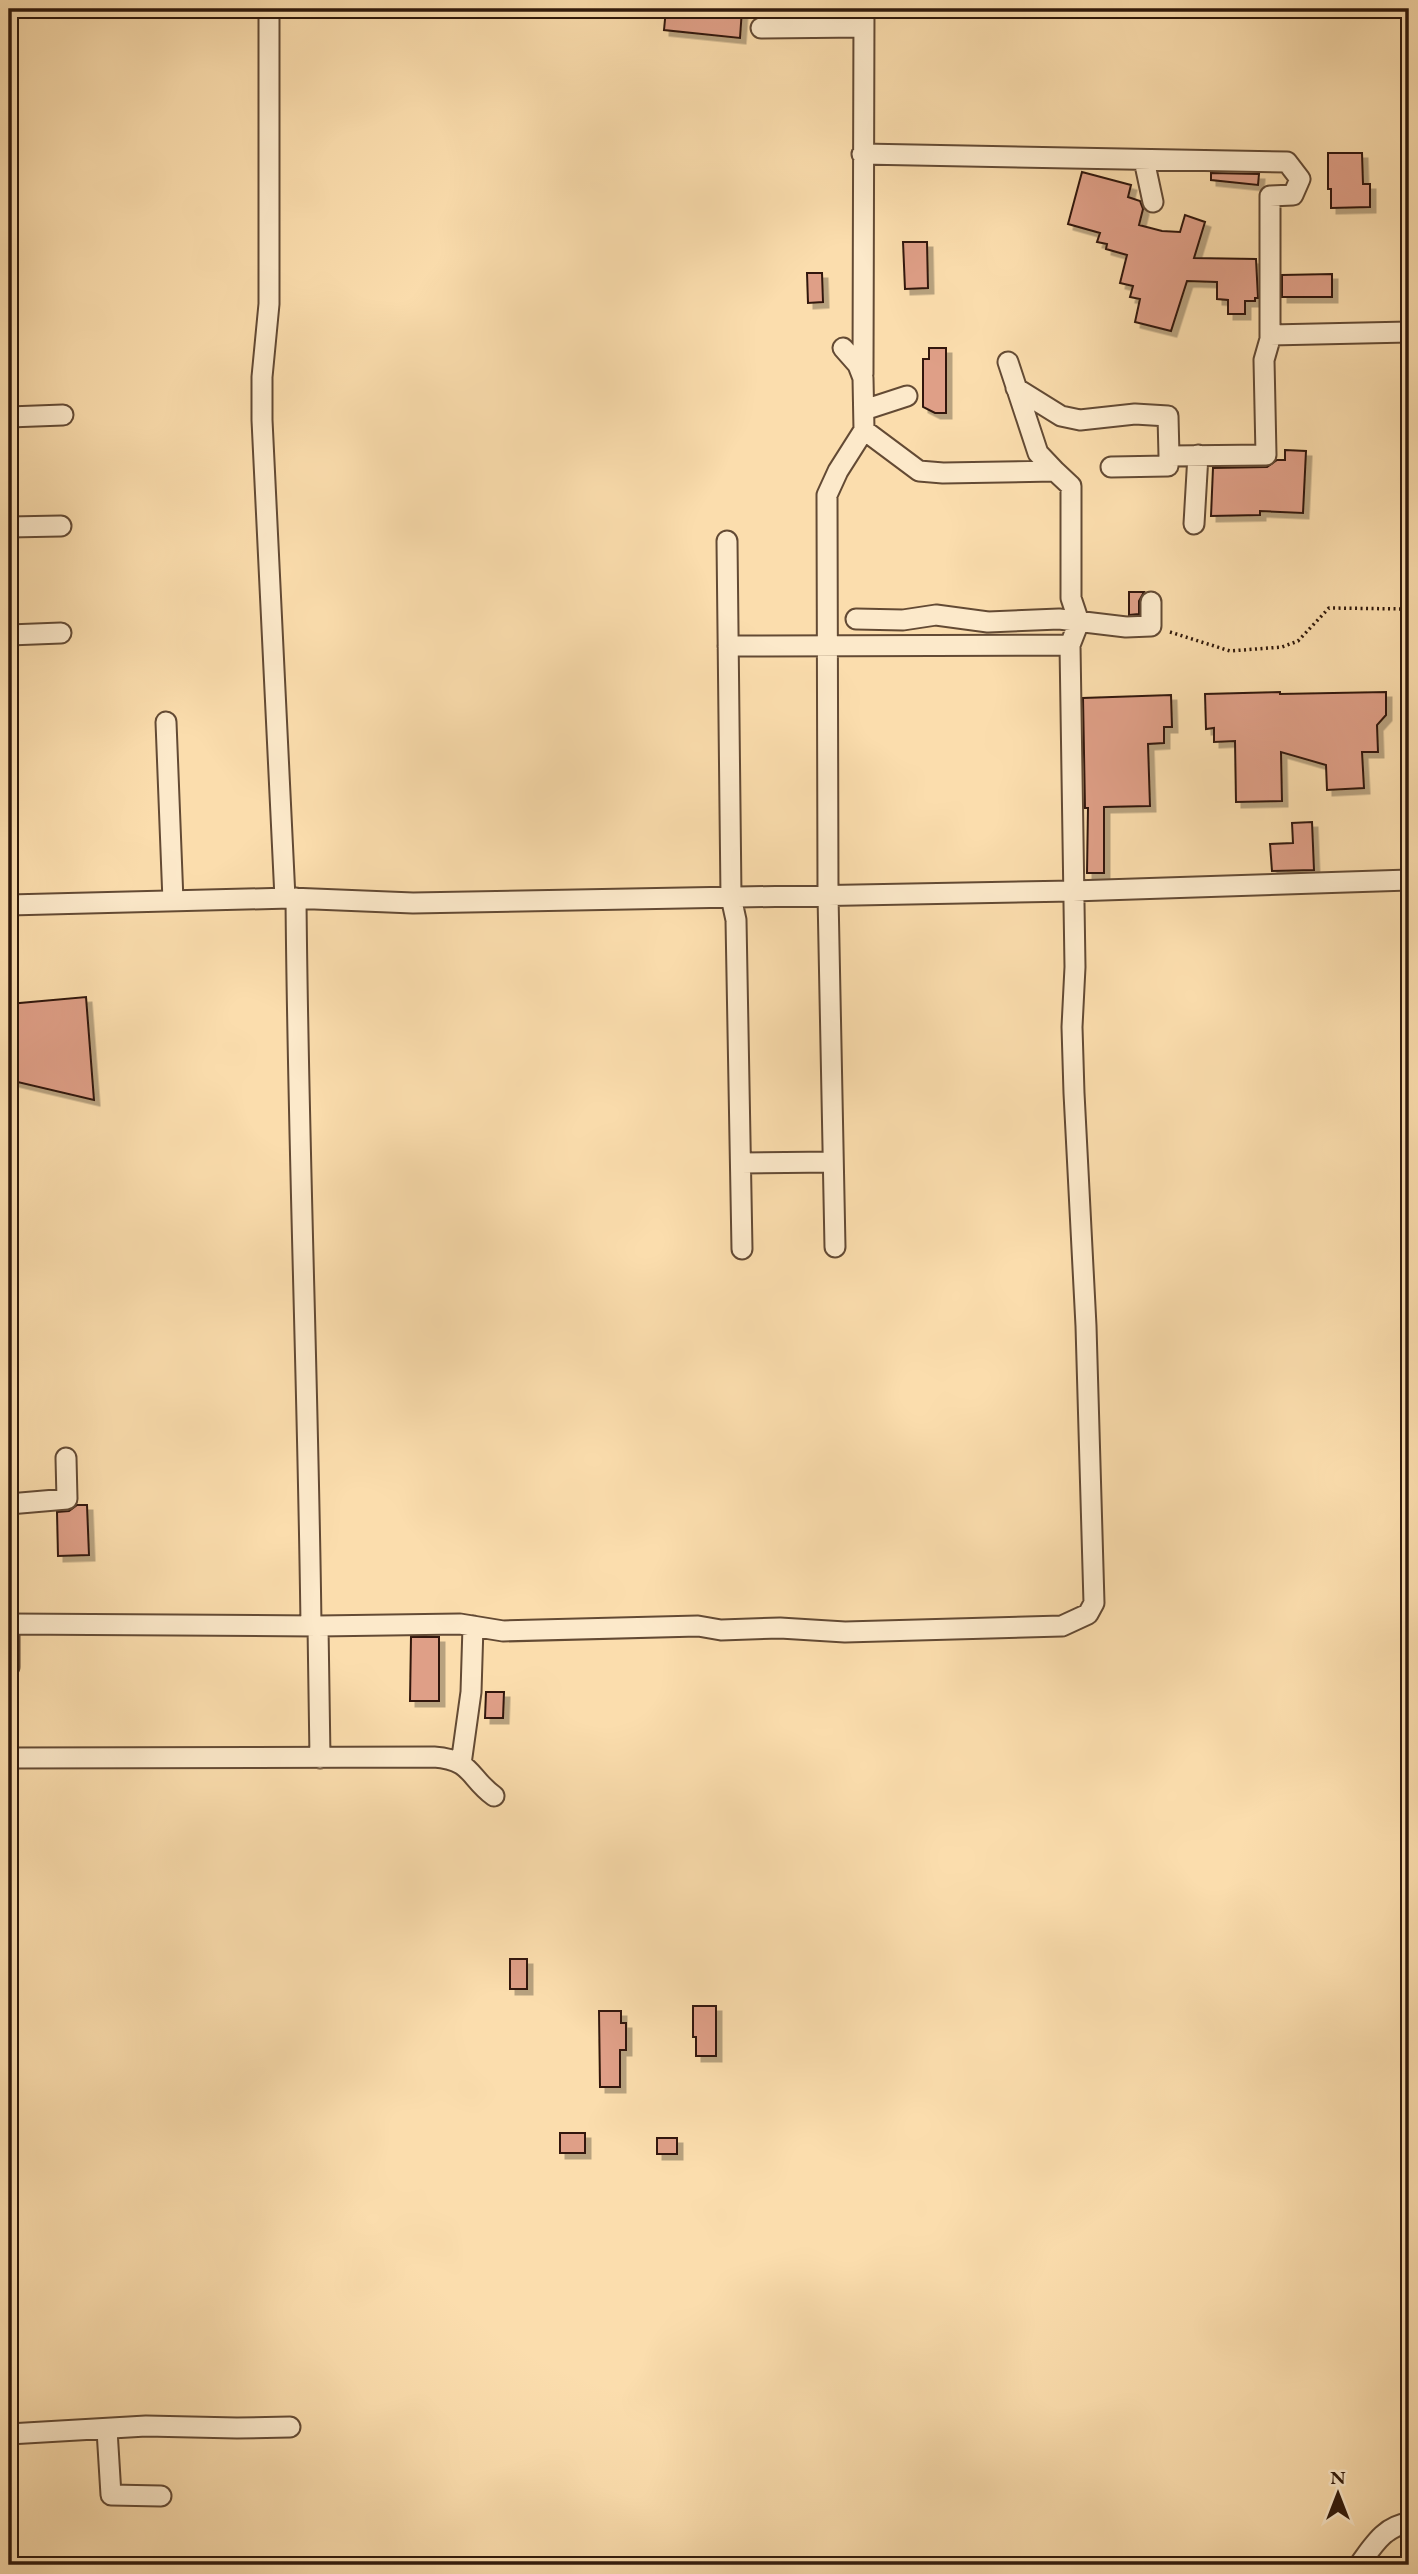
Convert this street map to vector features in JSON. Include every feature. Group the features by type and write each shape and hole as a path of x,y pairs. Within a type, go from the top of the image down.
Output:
{"street":[{"path":"269,9 269,304 262,377 262,420 290,898 320,1758"},
{"path":"761,28 864,18 864,420 827,495 828,895 835,1247"},
{"path":"862,154 1287,162 1300,179 1293,195 1270,196 1270,335 1264,360 1266,455 1169,456"},
{"path":"1144,160 1153,202"},
{"path":"1270,335 1409,331"},
{"path":"843,348 858,365 863,379"},
{"path":"9,1667 9,1624 460,1624 503,1631 698,1626 721,1630 780,1628 845,1632 1062,1626 1088,1614 1094,1604 1072,1027 1075,967 1070,645 1079,622 1071,598 1071,485 1038,453 1008,362"},
{"path":"1017,388 1061,416 1080,420 1135,414 1168,416 1168,466 1111,467"},
{"path":"864,420 907,396"},
{"path":"9,417 62,415"},
{"path":"864,420 919,471 1055,471"},
{"path":"1194,524 1198,455"},
{"path":"9,527 61,526"},
{"path":"727,541 731,897 736,920 742,1249"},
{"path":"856,619 903,620 936,615 988,622 1059,619 1126,627 1151,626 1151,602"},
{"path":"9,635 61,633"},
{"path":"728,646 1070,645"},
{"path":"166,722 173,901"},
{"path":"9,905 290,898 414,903 1073,891 1409,880"},
{"path":"741,1163 833,1162"},
{"path":"9,1504 67,1499 66,1458"},
{"path":"461,1764 471,1692 473,1626"},
{"path":"9,1758 434,1757 454,1760 469,1769 494,1796"},
{"path":"9,2434 183,2425 290,2427"},
{"path":"107,2430 111,2495 161,2496"},
{"path":"1359,2565 1380,2538 1395,2525 1409,2524"}],"path":[{"path":"1151,626 1230,651 1256,651 1283,647 1298,641 1329,608 1409,609"}],"building":[{"path":"666,9 742,9 740,38 664,30"},
{"path":"1328,153 1362,153 1363,184 1370,184 1370,207 1331,208"},
{"path":"1082,172 1131,185 1128,197 1140,201 1143,209 1139,225 1180,232 1185,215 1205,222 1194,258 1256,259 1258,298 1255,298 1255,301 1245,301 1245,314 1228,314 1228,300 1217,299 1217,282 1187,281 1171,331 1135,322 1140,299 1130,297 1133,286 1120,283 1127,255 1106,249 1107,244 1097,242 1100,233 1068,224"},
{"path":"1211,173 1259,174 1258,185 1211,180"},
{"path":"903,242 927,242 928,288 905,289"},
{"path":"807,273 822,273 823,302 808,303"},
{"path":"1332,274 1332,297 1282,297 1282,275"},
{"path":"929,348 946,348 946,413 935,413 923,407 923,359 929,359"},
{"path":"1285,450 1306,451 1303,513 1260,511 1260,515 1211,516 1213,468 1267,467 1277,460 1285,460"},
{"path":"1129,592 1144,592 1139,601 1139,614 1129,615"},
{"path":"1386,692 1386,715 1377,725 1378,752 1362,752 1364,788 1327,790 1326,765 1281,752 1282,801 1236,802 1235,741 1214,742 1214,728 1206,729 1205,694"},
{"path":"1171,695 1172,727 1164,727 1164,743 1148,744 1150,806 1104,807 1104,873 1087,873 1088,808 1085,808 1083,698"},
{"path":"1312,822 1314,870 1272,871 1270,844 1293,843 1292,823"},
{"path":"86,997 94,1100 9,1080 9,1004"},
{"path":"77,1505 87,1505 89,1555 58,1556 57,1512 69,1511"},
{"path":"411,1637 439,1637 439,1701 410,1701"},
{"path":"486,1692 504,1692 503,1718 485,1718"},
{"path":"510,1959 527,1959 527,1989 510,1989"},
{"path":"693,2006 716,2006 716,2056 696,2056"},
{"path":"599,2011 621,2011 621,2023 626,2023 626,2050 620,2050 620,2087 600,2087"},
{"path":"560,2133 585,2133 585,2153 560,2153"},
{"path":"657,2138 677,2138 677,2154 657,2154"}]}
